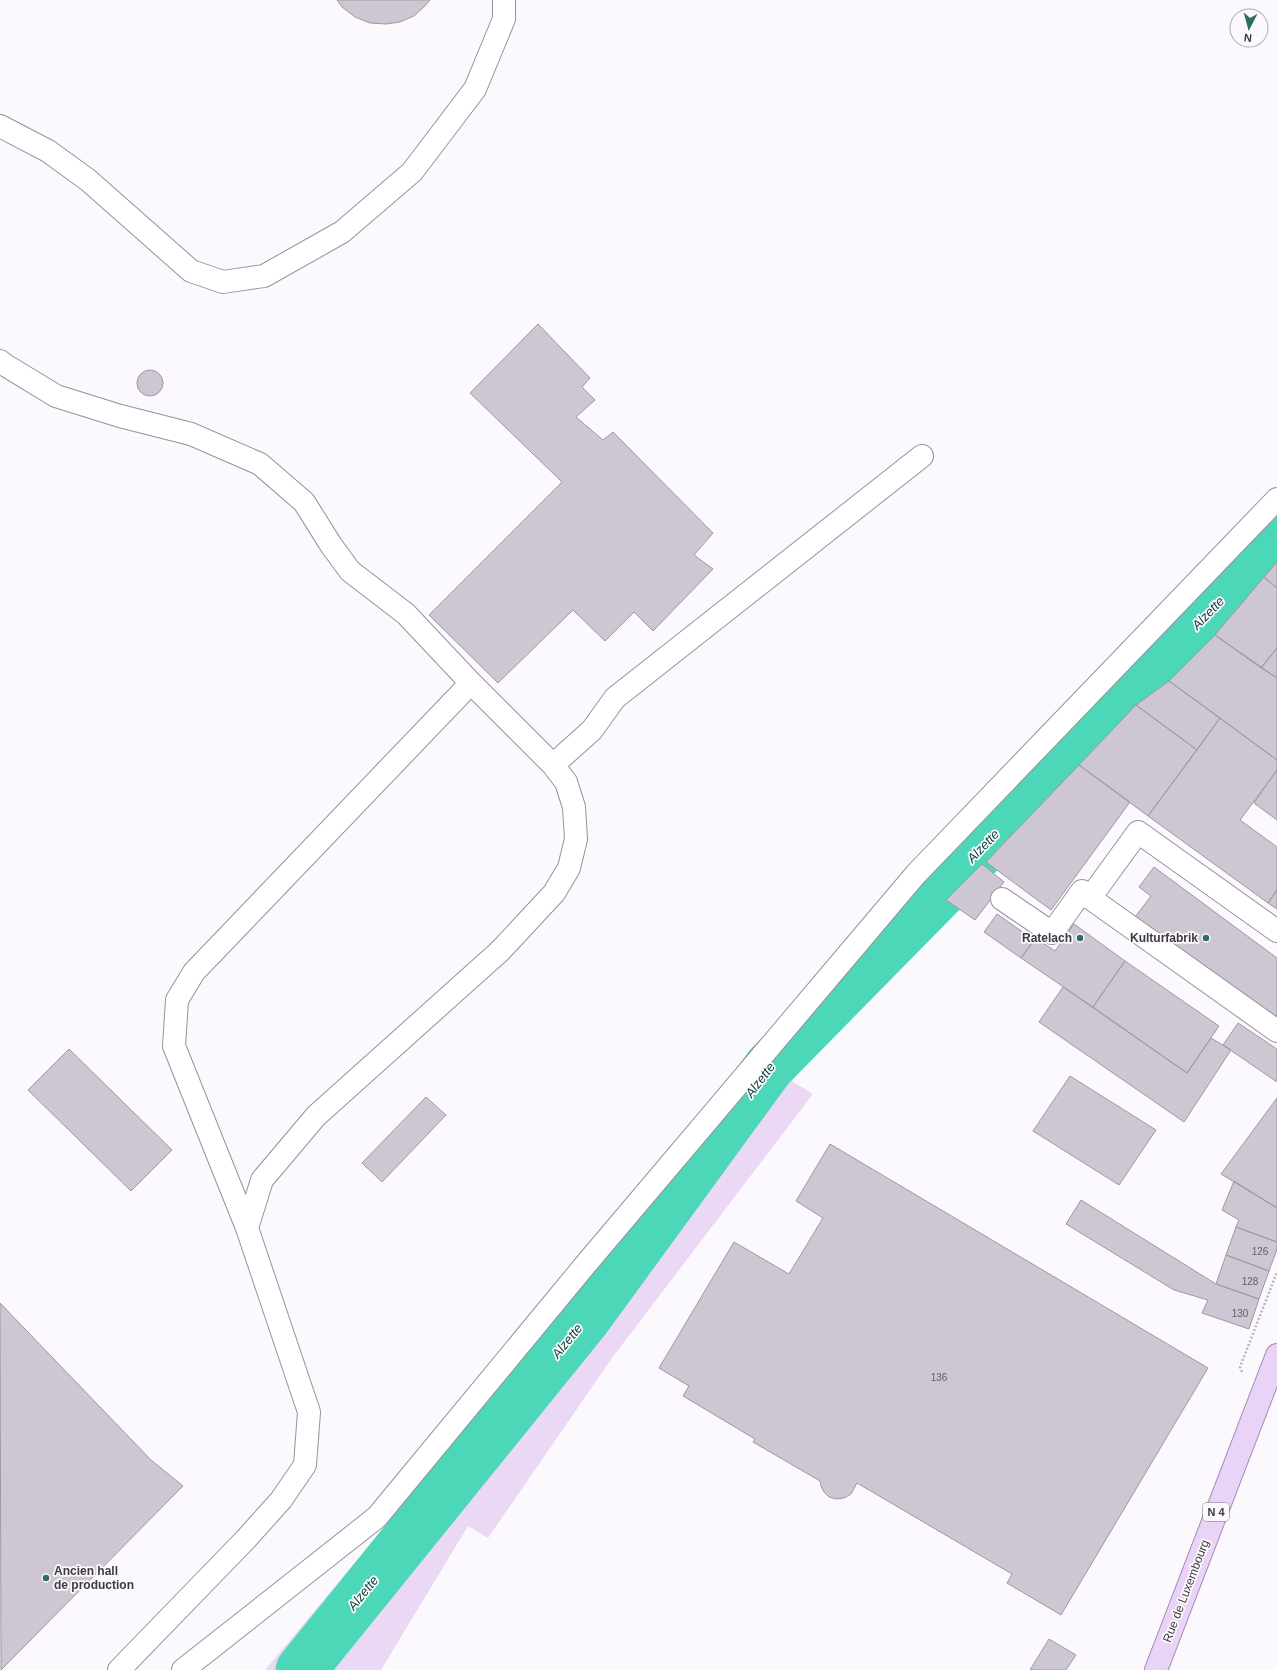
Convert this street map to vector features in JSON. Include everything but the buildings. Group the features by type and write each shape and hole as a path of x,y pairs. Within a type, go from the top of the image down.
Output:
{"main road":[{"name":"Rue de Luxembourg","path":"1156,1670 1277,1355"}],"lane":[{"path":"0,126 48,151 88,180 192,271 223,282 264,276 342,232 412,172 475,90 504,19 504,0"},
{"path":"0,360 5,365 56,396 120,416 192,434 260,464 304,502 331,545 350,571 406,614 471,683 553,764 566,782 574,807 576,839 569,868 554,893 500,951 316,1116 262,1180 247,1228"},
{"path":"553,764 592,730 615,698 922,456"},
{"path":"183,1670 377,1517 592,1258 916,874 1277,498"},
{"path":"119,1670 246,1539 281,1500 305,1465 309,1412 247,1228 174,1046 177,1000 194,972 471,683"},
{"path":"1090,898 1138,832 1277,931"},
{"path":"1002,899 1052,933 1082,891 1277,1031"}],"shaded area":[{"path":"769,1067 813,1094 612,1358 488,1538 468,1526 381,1670 265,1670"}],"waterway":[{"name":"Alzette","path":"301,1670 585,1319 769,1067 944,889 1277,541"}],"place":[{"name":"Ratelach","path":"1080,938"},
{"name":"Kulturfabrik","path":"1206,938"},
{"name":"Ancien hall de production","path":"46,1578"}]}
